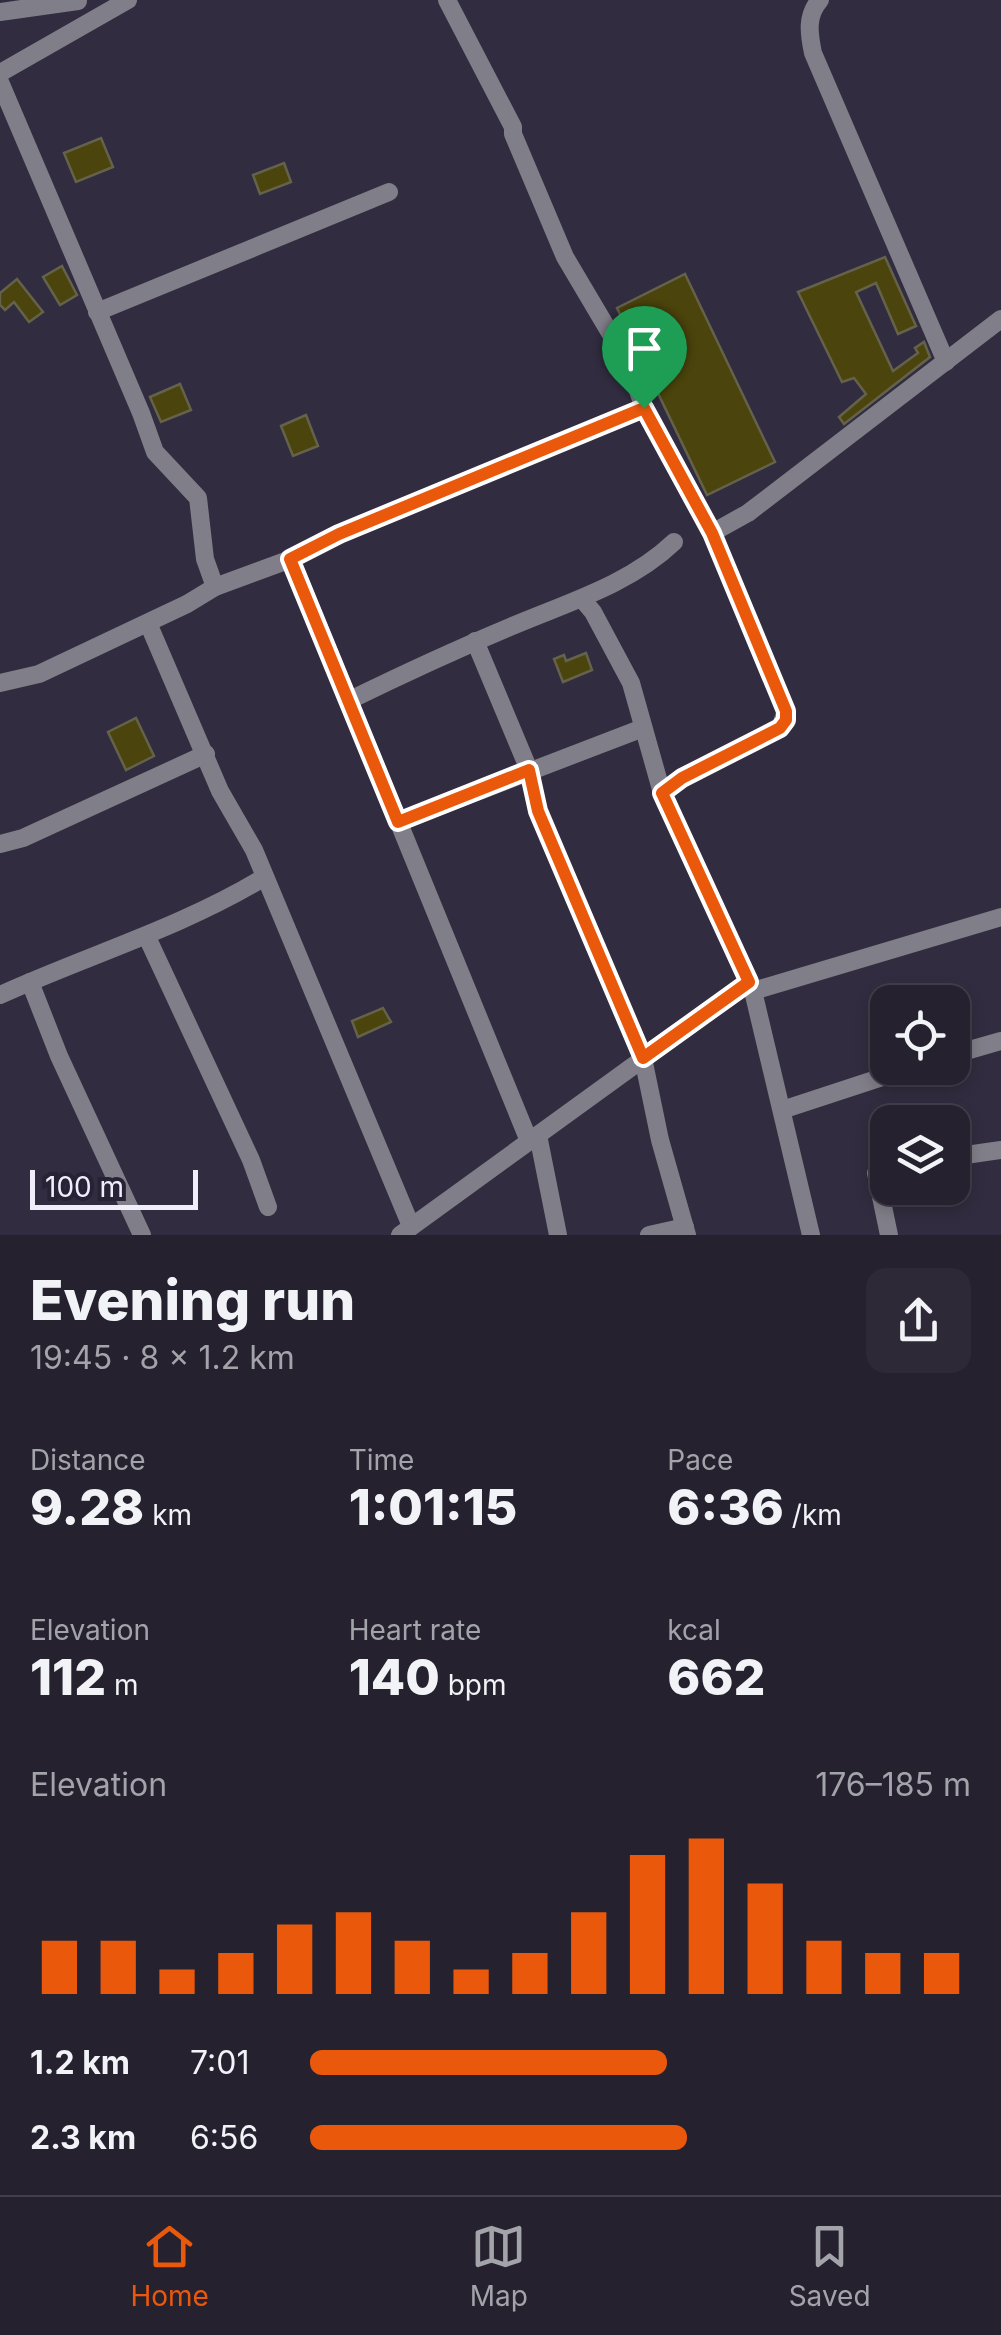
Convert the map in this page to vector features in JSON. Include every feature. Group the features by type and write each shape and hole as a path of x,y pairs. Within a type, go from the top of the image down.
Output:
{"street":[{"path":"0,12 78,0 90,21"},
{"path":"0,73 128,0"},
{"path":"447,0 514,127 513,134 566,257 628,365 644,408 712,533 786,711 780,728 682,778 662,793"},
{"path":"820,0 810,18 813,53 946,362"},
{"path":"0,82 141,413 150,444 198,498 205,558 215,586"},
{"path":"98,312 389,192"},
{"path":"712,533 748,514 1001,319"},
{"path":"0,683 39,674 148,623 215,586 290,559 339,534 644,408"},
{"path":"348,701 476,641 582,599 656,559 674,542"},
{"path":"290,559 533,1138 558,1235"},
{"path":"582,599 631,683 662,793 751,987 811,1235"},
{"path":"148,623 228,809 254,850 406,1231 643,1058 751,987 1001,917"},
{"path":"476,641 529,770 538,811 643,1058 660,1140 686,1231 650,1235"},
{"path":"398,822 643,728"},
{"path":"0,844 23,838 206,754"},
{"path":"0,995 147,937 223,902 263,878"},
{"path":"147,937 251,1160 268,1207"},
{"path":"30,982 58,1056 142,1235"},
{"path":"970,1050 1001,1041"},
{"path":"782,1110 870,1081"},
{"path":"970,1154 1001,1150"},
{"path":"883,1205 889,1235"}],"building":[{"path":"101,138 113,167 76,182 64,153"},
{"path":"284,163 291,182 260,194 253,175"},
{"path":"885,257 916,326 898,334 876,283 856,292 893,371 918,353 915,348 924,342 930,357 844,424 839,417 866,394 854,378 842,382 798,292"},
{"path":"62,266 77,295 60,305 43,277"},
{"path":"685,274 775,462 707,495 617,308"},
{"path":"17,279 43,312 29,322 14,302 5,310 0,305 0,293"},
{"path":"180,384 191,410 161,422 150,397"},
{"path":"306,415 318,446 293,456 281,426"},
{"path":"586,653 592,670 563,682 554,659 564,655 566,661"},
{"path":"136,718 154,756 126,770 108,732"},
{"path":"383,1008 391,1022 358,1037 352,1021"}],"route":[{"path":"644,408 712,533 756,635 786,720 760,740 682,778 662,793 749,982 643,1058 538,811 529,770 398,822 290,559 339,534 644,408"}]}
